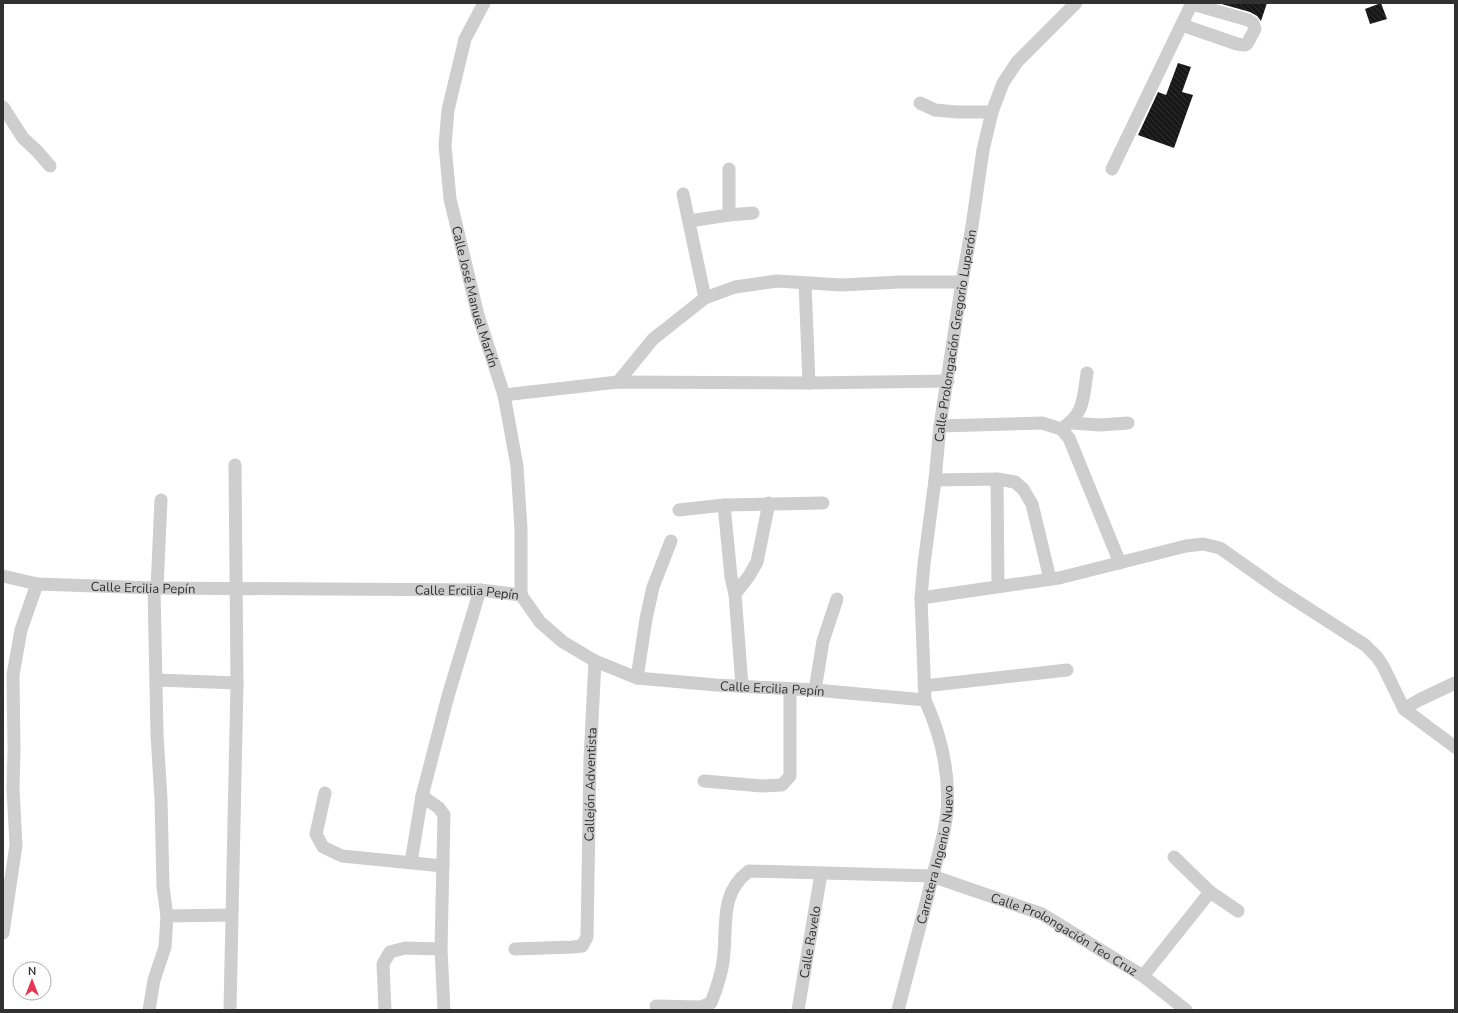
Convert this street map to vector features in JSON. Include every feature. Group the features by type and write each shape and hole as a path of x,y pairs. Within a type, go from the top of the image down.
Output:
{"street":[{"name":"Calle José Manuel Martín","path":"484,3 465,39 448,110 445,145 450,198 478,315 504,396 518,466 521,529 521,595"},
{"name":"Calle Prolongación Gregorio Luperón","path":"925,700 921,598 924,564 935,480 940,426 983,150 992,112 1004,83 1017,62 1076,3"},
{"path":"1112,169 1192,4 1248,20 1253,23 1254,29 1245,46 1182,25"},
{"path":"920,103 935,110 957,112 992,112"},
{"path":"3,107 23,138 50,166"},
{"path":"728,169 729,215"},
{"path":"683,194 705,298"},
{"path":"689,221 753,213"},
{"path":"618,382 653,339 705,298 735,287 777,281 842,285 900,282 962,282"},
{"path":"805,283 809,383"},
{"path":"1066,426 1078,414 1087,373"},
{"path":"504,396 618,382 809,383 948,381"},
{"path":"940,426 1042,423 1066,426 1128,424"},
{"path":"1066,426 1069,438 1120,563"},
{"path":"230,1010 237,683 235,464"},
{"path":"935,480 996,479 1015,482 1023,489 1032,504 1050,579"},
{"path":"996,479 998,586"},
{"path":"149,1010 154,980 165,947 167,916 163,887 156,680 156,588 161,500"},
{"path":"735,594 757,562 769,503"},
{"path":"679,510 724,505 823,503"},
{"path":"724,505 731,577 735,594 742,686"},
{"path":"638,678 646,619 653,587 671,541"},
{"path":"921,598 1050,579 1186,546 1203,544 1220,548 1278,589 1365,645 1377,657 1383,666 1404,709 1455,747"},
{"name":"Calle Ercilia Pepín","path":"3,576 37,584 156,588 480,590 521,595 540,622 563,642 595,661 638,678 815,690 925,700"},
{"path":"3,934 16,845 9,751 8,676 21,630 37,584"},
{"path":"411,862 422,796 448,696 480,590"},
{"path":"815,690 823,641 837,599"},
{"name":"Callejón Adventista","path":"515,949 582,946 588,938 590,759 595,661"},
{"path":"924,686 1067,670"},
{"path":"156,680 237,683"},
{"path":"1404,709 1419,700 1455,683"},
{"path":"704,781 762,786 782,785 786,781 790,776 790,689"},
{"name":"Carretera Ingenio Nuevo","path":"898,1010 942,842 947,813 948,791 946,768 941,744 925,700"},
{"path":"325,793 316,834 323,847 342,856 443,866"},
{"path":"422,796 439,808 444,815 443,898 440,950 444,1010"},
{"path":"1174,857 1210,892 1238,911"},
{"name":"Calle Prolongación Teo Cruz","path":"656,1006 701,1007 711,1003 716,991 723,962 728,901 732,890 740,878 749,871 932,876 1042,914 1143,976 1186,1010"},
{"name":"Calle Ravelo","path":"798,1010 821,874"},
{"path":"1143,976 1210,892"},
{"path":"167,916 231,916"},
{"path":"386,1010 383,964 390,952 405,948 440,950"}],"building":[{"path":"1218,3 1267,3 1261,21 1257,16 1250,12"},
{"path":"1381,3 1387,19 1370,24 1365,9"},
{"path":"1178,63 1191,67 1182,92 1193,95 1174,148 1138,135 1158,92 1166,95"}]}
